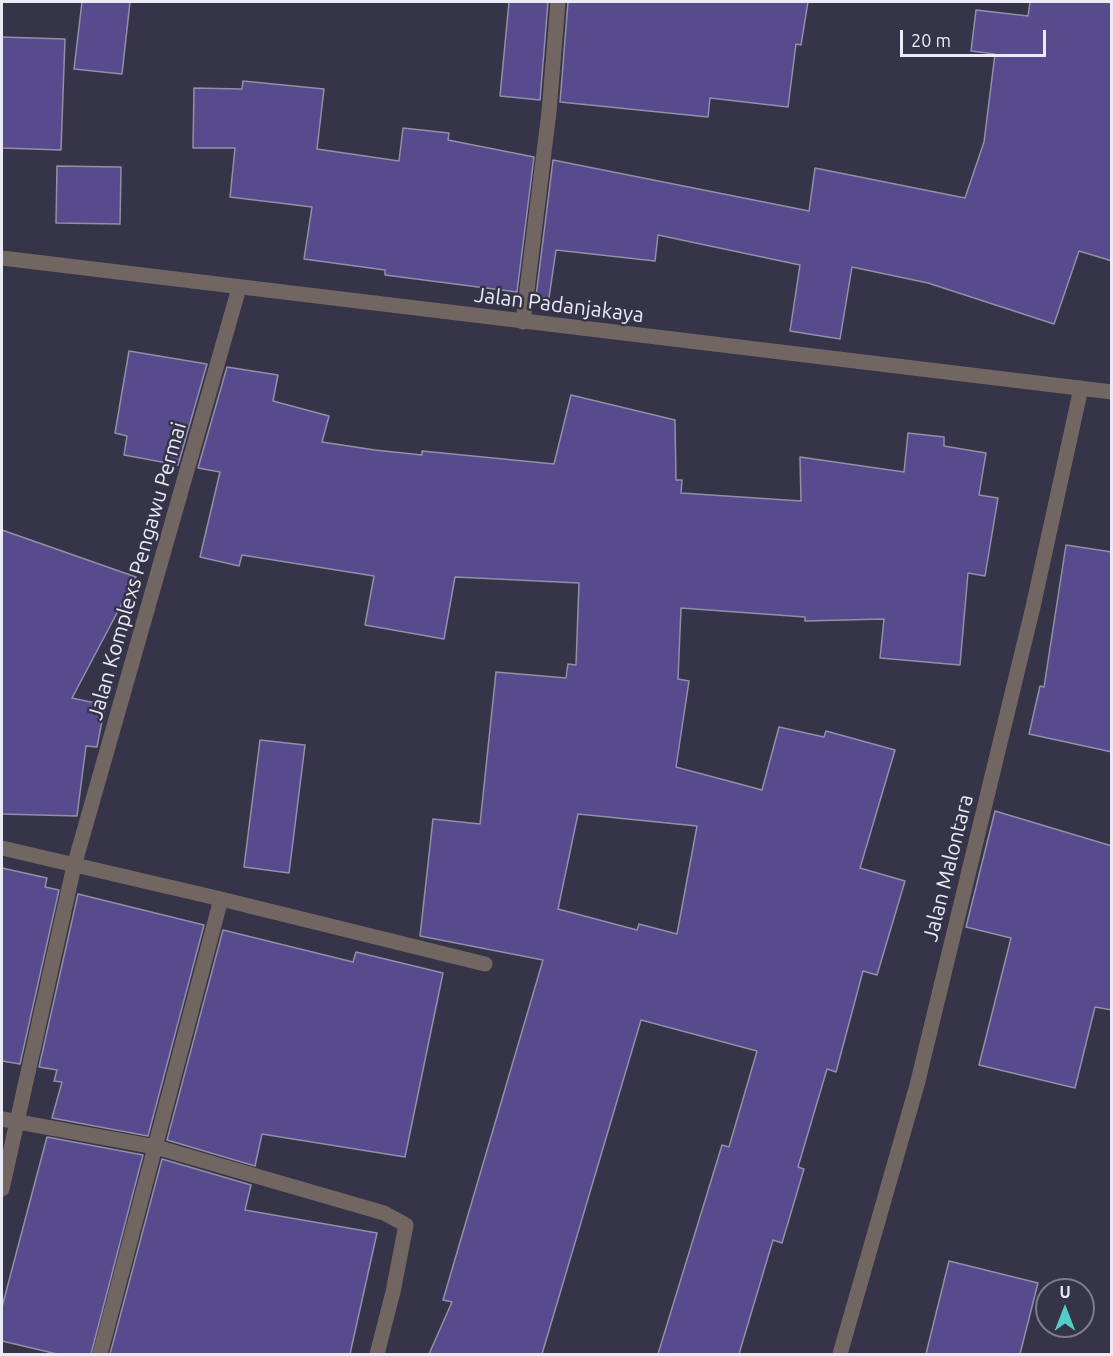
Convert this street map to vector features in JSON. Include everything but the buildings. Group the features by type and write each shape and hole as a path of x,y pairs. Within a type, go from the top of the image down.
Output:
{"street":[{"path":"523,322 549,112 558,2"},
{"name":"Jalan Padanjakaya","path":"2,258 1112,392"},
{"name":"Jalan Komplexs Pengawu Permai","path":"2,1189 74,866 239,288"},
{"name":"Jalan Malontara","path":"840,1354 920,1074 1033,607 1081,388"},
{"path":"2,848 485,964"},
{"path":"100,1354 221,899"},
{"path":"2,1119 156,1147 384,1213 406,1225 377,1354"}]}
